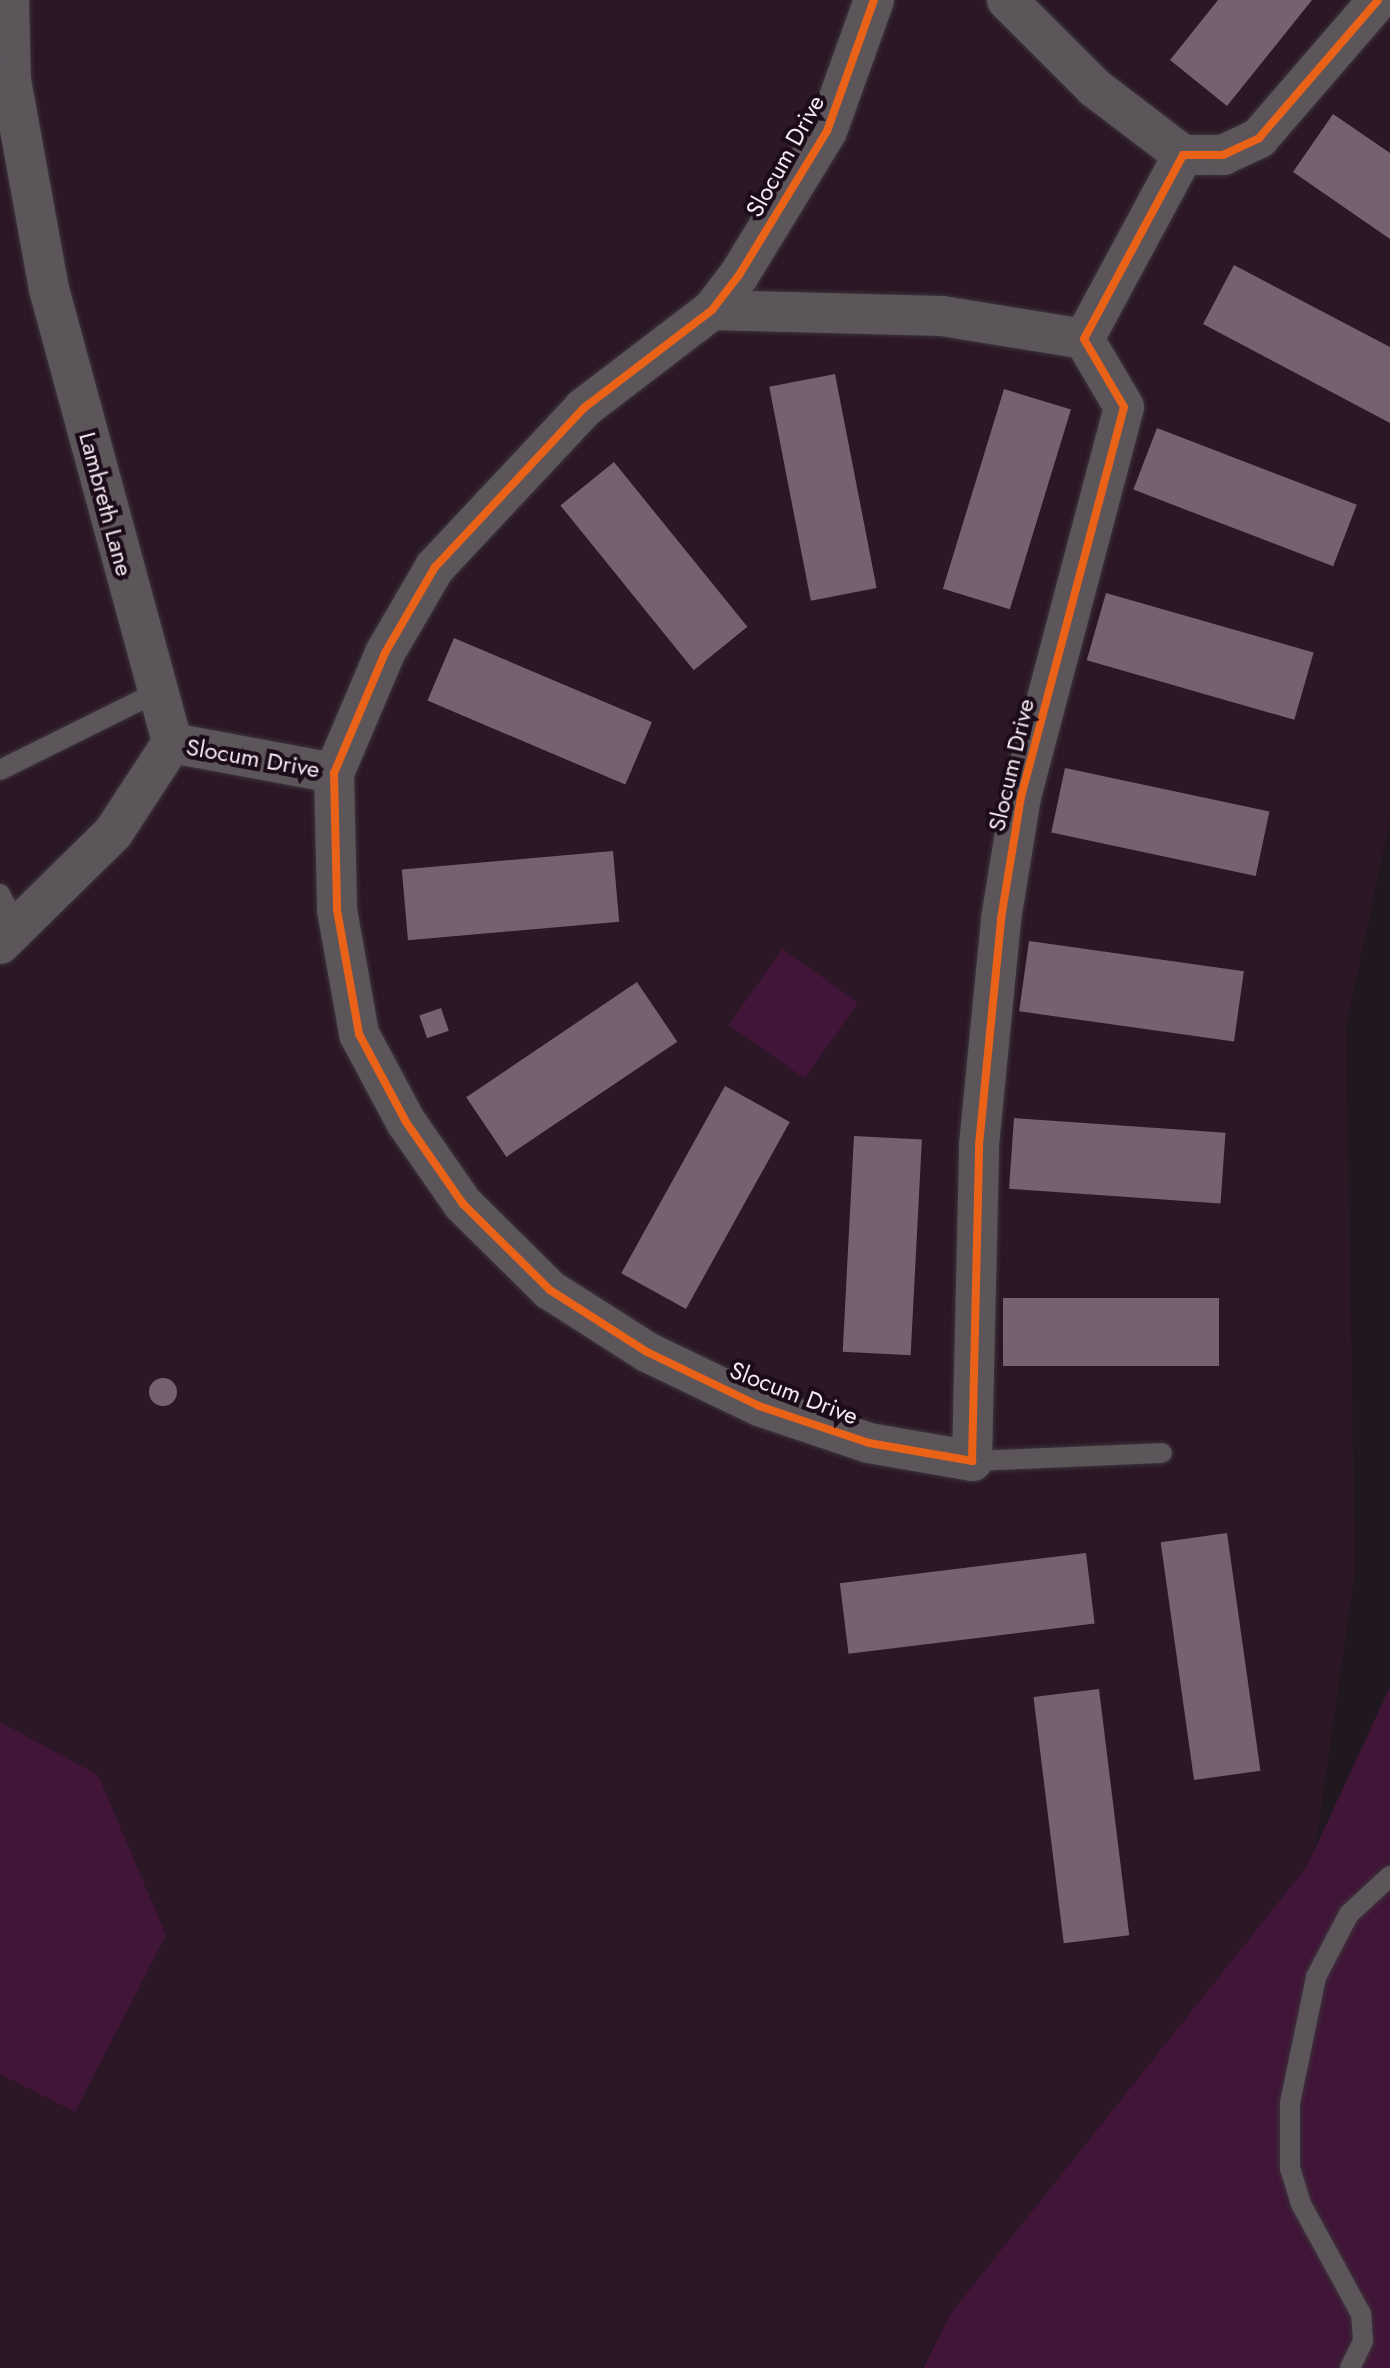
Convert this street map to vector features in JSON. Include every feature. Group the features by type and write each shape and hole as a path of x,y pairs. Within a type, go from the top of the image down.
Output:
{"street":[{"name":"Lambreth Lane","path":"9,0 11,80 49,289 155,693 172,743"},
{"name":"Slocum Drive","path":"874,0 827,131 712,310 584,408 435,567 385,653 334,773 337,910 359,1034 406,1122 463,1204 550,1290 647,1352 759,1406 869,1443 972,1461 979,1145 1001,919 1021,797 1124,407 1084,339"},
{"path":"1007,0 1095,88 1183,155 1223,155 1259,138 1378,0"},
{"path":"712,310 942,316 1084,339 1183,155"},
{"name":"Slocum Drive","path":"172,743 334,773"},
{"path":"10,938 113,833 172,743"}],"lane":[{"path":"0,770 155,693"},
{"path":"0,894 10,938"},
{"path":"972,1461 1162,1453"},
{"path":"1350,2368 1363,2341 1361,2314 1297,2192 1290,2169 1290,2103 1316,1977 1349,1914 1390,1876"}],"shaded area":[{"path":"0,0 1390,0 1390,820 1346,1026 1355,1571 1314,1857 951,2313 921,2368 0,2368"},
{"path":"782,949 858,1002 805,1079 729,1025"},
{"path":"1390,1687 1390,2368 923,2368 951,2313 1307,1866"},
{"path":"0,1722 98,1775 166,1935 75,2112 0,2074"}],"building":[{"path":"1218,0 1312,0 1227,106 1170,60"},
{"path":"1333,114 1390,153 1390,239 1293,172"},
{"path":"1234,265 1390,347 1390,423 1203,324"},
{"path":"835,374 877,588 811,601 769,387"},
{"path":"1004,389 1071,409 1010,609 943,589"},
{"path":"1157,428 1357,505 1333,566 1133,490"},
{"path":"614,462 747,627 694,670 560,505"},
{"path":"1106,593 1314,653 1294,720 1087,660"},
{"path":"454,638 652,722 625,785 427,701"},
{"path":"1065,768 1269,811 1256,876 1051,833"},
{"path":"613,851 619,922 408,940 402,869"},
{"path":"1029,941 1244,971 1234,1042 1019,1011"},
{"path":"637,982 677,1042 506,1157 466,1097"},
{"path":"441,1008 449,1031 427,1038 419,1015"},
{"path":"725,1086 790,1122 686,1309 621,1273"},
{"path":"1014,1118 1225,1133 1221,1204 1009,1189"},
{"path":"854,1136 922,1140 911,1355 843,1352"},
{"path":"1003,1298 1219,1298 1219,1366 1003,1366"},
{"path":"163,1378 173,1382 177,1392 173,1402 163,1406 153,1402 149,1392 153,1382"},
{"path":"1227,1533 1260,1771 1194,1780 1161,1542"},
{"path":"1086,1553 1095,1623 849,1654 840,1583"},
{"path":"1099,1689 1129,1935 1064,1943 1033,1697"}],"cycle path":[{"path":"874,0 827,131 739,275 712,310 584,408 435,567 385,653 334,773 337,910 359,1034 406,1122 463,1204 550,1290 647,1352 759,1406 869,1443 972,1461 979,1145 1001,919 1021,797 1124,407 1084,339 1183,155 1223,155 1259,138 1378,0"}]}
